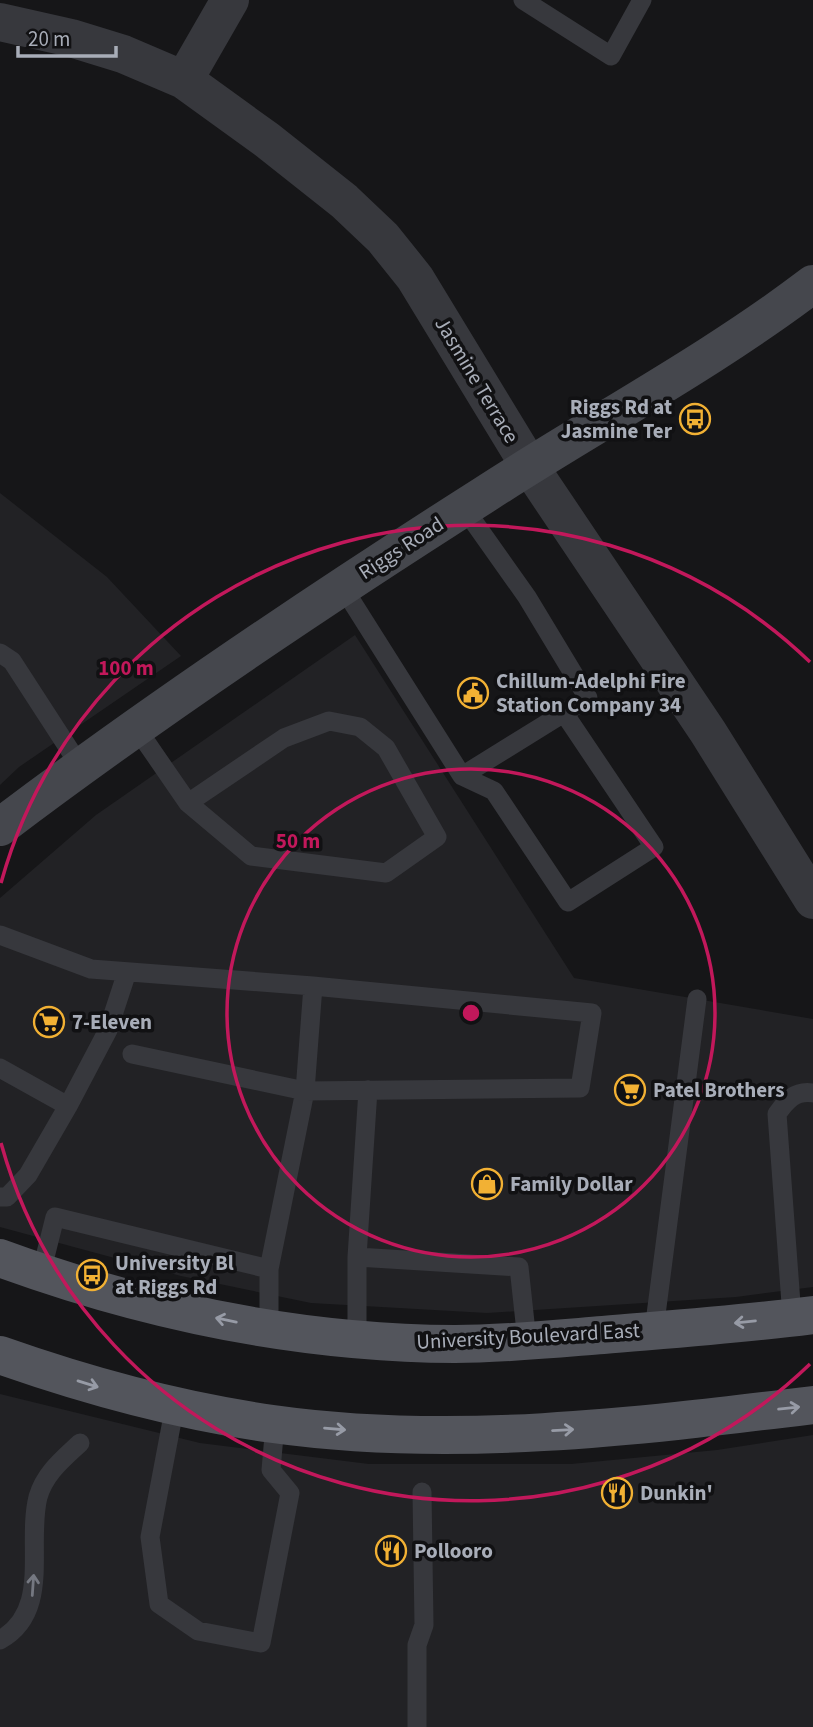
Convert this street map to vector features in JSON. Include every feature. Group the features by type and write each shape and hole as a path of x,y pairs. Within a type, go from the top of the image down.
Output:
{"main road":[{"name":"Riggs Road","path":"0,827 80,766 342,586 734,341 813,284"},
{"name":"University Boulevard East","path":"0,1258 132,1300 269,1329 357,1340 456,1344 527,1341 803,1316"},
{"path":"0,1355 96,1386 175,1405 275,1424 436,1434 587,1429 813,1405"},
{"path":"0,1363 39,1368"}],"street":[{"path":"184,80 230,0"},
{"name":"Jasmine Terrace","path":"0,23 71,38 123,54 184,80 335,193 383,238 415,278 530,467 708,732 813,900"}],"lane":[{"path":"523,0 611,56 642,0"},
{"path":"462,776 588,698 527,597 464,508"},
{"path":"342,586 462,776 494,791 568,902 653,847 564,713"},
{"path":"0,653 12,661 80,766"},
{"path":"137,729 188,803 251,856 386,873 437,837 386,748 359,727 329,721 284,738 188,803"},
{"path":"0,935 91,969 313,986 592,1013 580,1088 305,1091 132,1054"},
{"path":"0,1197 7,1197 28,1175 68,1105 108,1030 127,972"},
{"path":"269,1329 270,1269 305,1091 313,986"},
{"path":"654,1331 697,999"},
{"path":"0,1068 68,1105"},
{"path":"357,1340 357,1257 368,1090"},
{"path":"803,1316 777,1114 788,1098 807,1092 813,1093"},
{"path":"41,1273 55,1217 270,1269"},
{"path":"357,1257 519,1267 527,1341"},
{"path":"175,1405 150,1537 159,1604 198,1631 261,1643 290,1493 271,1470 275,1424"},
{"path":"0,1640 23,1622 33,1593 38,1497 51,1470 80,1443"},
{"path":"417,1727 417,1645 424,1625 422,1492"}],"shaded area":[{"path":"0,493 107,577 181,656 19,767 0,785"},
{"path":"355,635 574,978 813,1019 813,1287 736,1297 487,1313 311,1303 181,1276 0,1227 0,898 96,815"},
{"path":"0,1394 200,1443 369,1464 571,1464 717,1450 813,1435 813,1727 0,1727"}],"place":[{"name":"Riggs Rd at Jasmine Ter","path":"695,419"},
{"name":"Chillum-Adelphi Fire Station Company 34","path":"473,693"},
{"name":"7-Eleven","path":"49,1022"},
{"name":"Patel Brothers","path":"630,1090"},
{"name":"Family Dollar","path":"487,1184"},
{"name":"University Bl at Riggs Rd","path":"92,1275"},
{"name":"Dunkin'","path":"617,1493"},
{"name":"Pollooro","path":"391,1551"}]}
